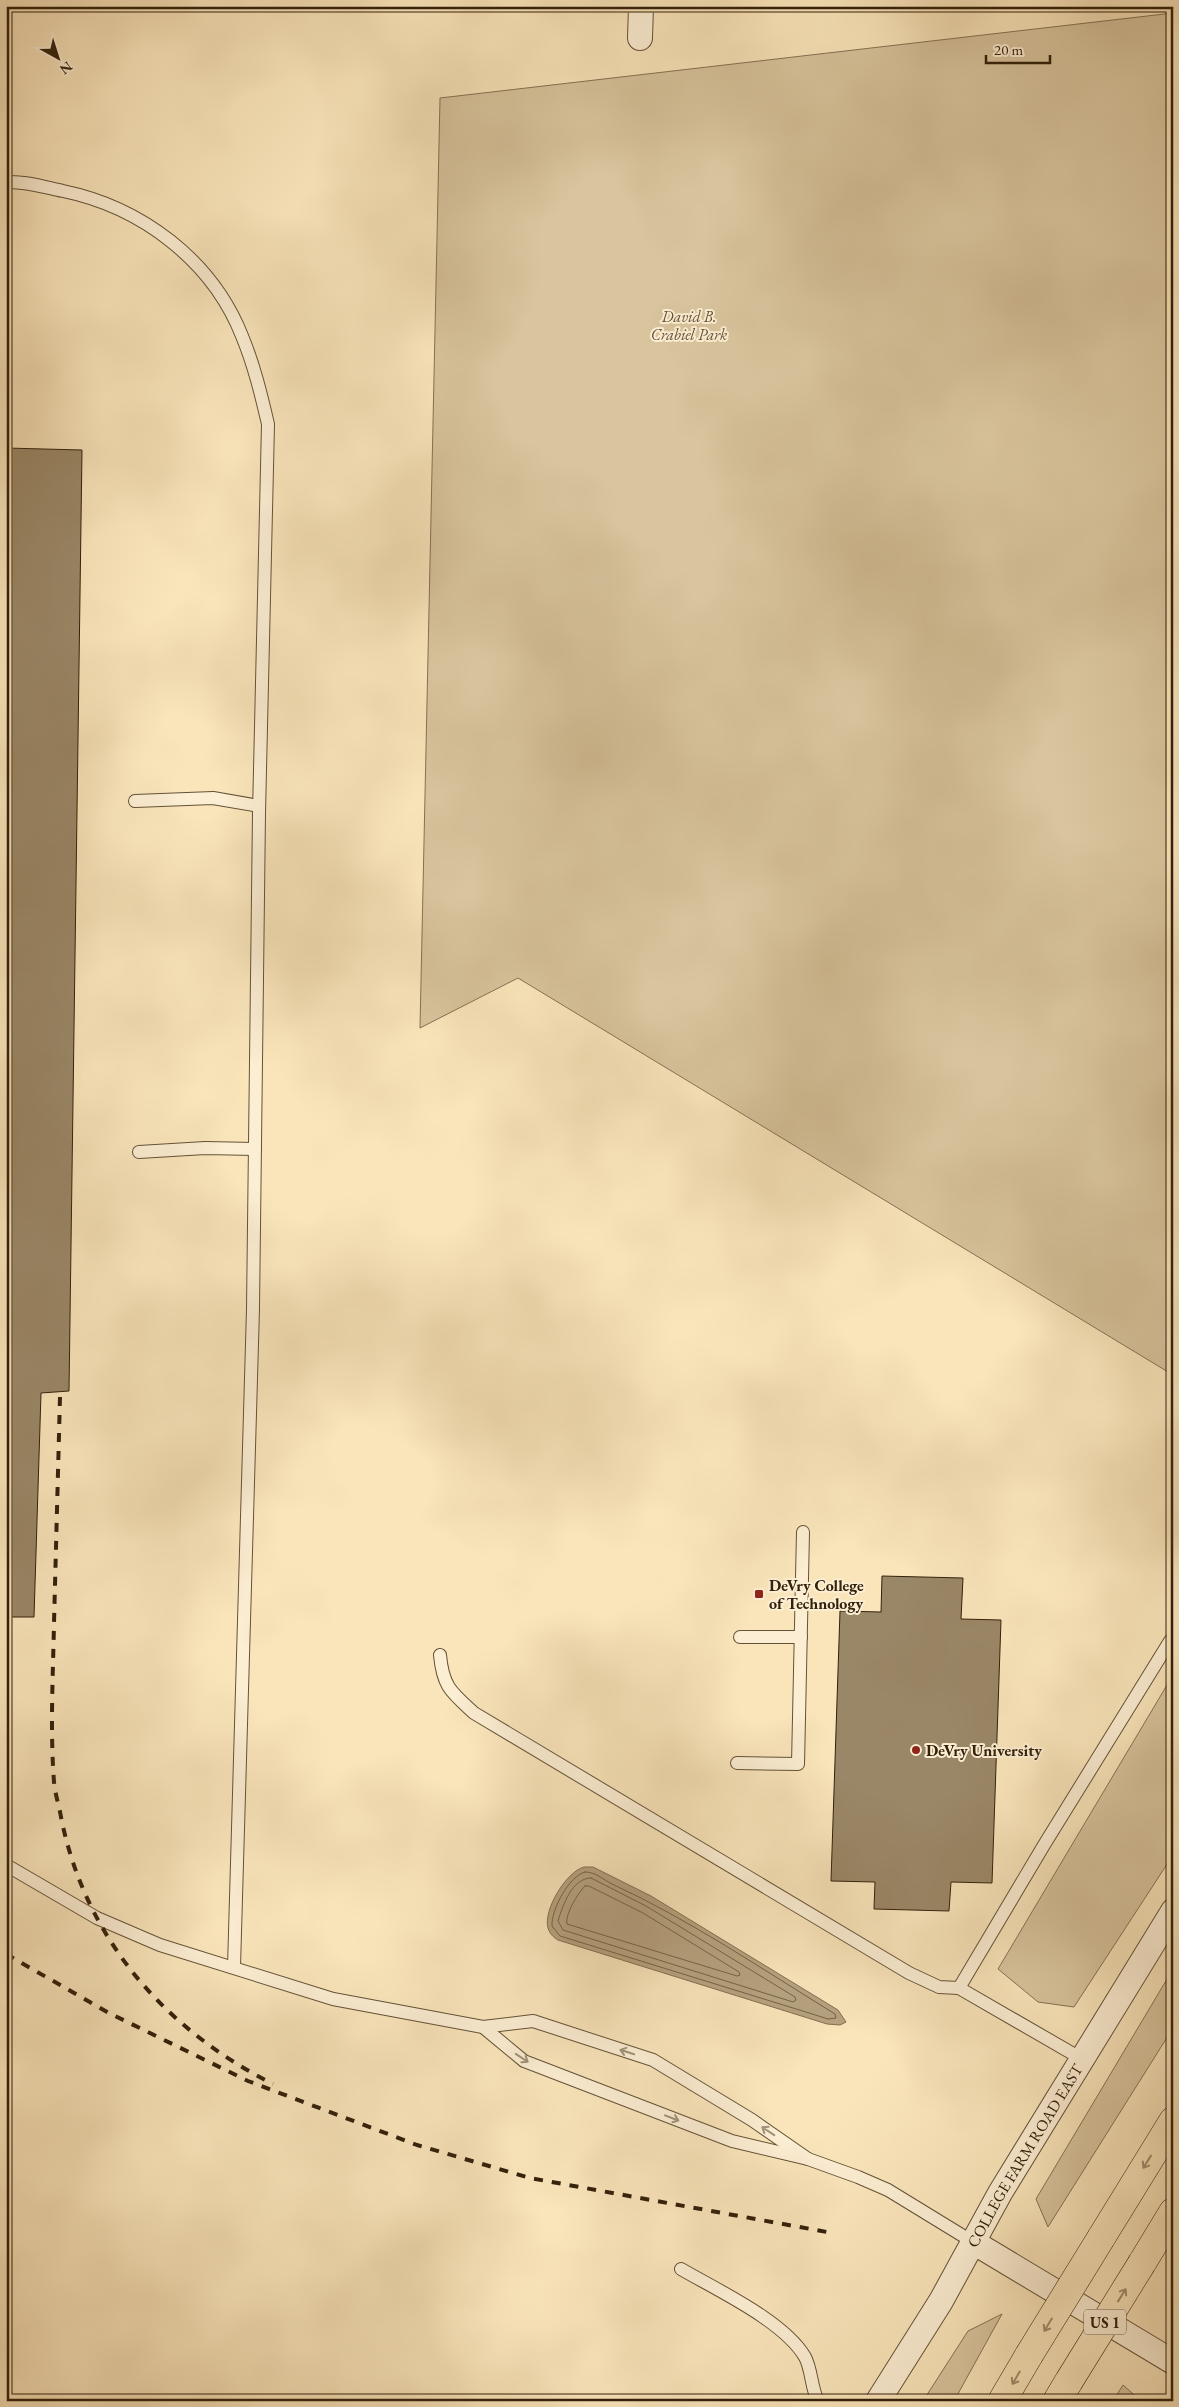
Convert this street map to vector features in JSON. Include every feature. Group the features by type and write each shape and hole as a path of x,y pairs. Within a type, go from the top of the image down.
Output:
{"highway":[{"name":"US 1","path":"1002,2401 1173,2121"},
{"name":"US 1","path":"1063,2391 1173,2212"}],"street":[{"path":"640,38 641,6"},
{"name":"COLLEGE FARM ROAD EAST","path":"878,2401 941,2301 1000,2193 1173,1911"},
{"path":"973,2242 1173,2362"}],"lane":[{"path":"6,182 18,182 82,195 114,206 149,225 183,251 216,290 242,334 257,378 268,424 259,806 253,1309 234,1967"},
{"path":"135,801 213,798 259,806"},
{"path":"139,1152 205,1148 255,1149"},
{"path":"738,1764 798,1764 803,1532"},
{"path":"740,1637 801,1638"},
{"path":"959,1988 1044,1845 1170,1642"},
{"path":"440,1655 442,1676 452,1693 474,1713 909,1973 939,1987 959,1988 1082,2059"},
{"path":"6,1865 97,1918 160,1945 334,1999 483,2027 533,2021 652,2060 752,2120 808,2159"},
{"path":"483,2027 524,2060 732,2141 808,2159 888,2190 973,2242"},
{"path":"681,2269 746,2306 789,2337 805,2358 818,2401"}],"green space":[{"name":"David B. Crabiel Park","path":"1173,13 1173,1375 518,978 420,1028 440,98"},
{"path":"1173,1675 1173,1855 1074,2007 1038,2002 998,1969"},
{"path":"1173,1969 1173,2028 1048,2227 1036,2199"},
{"path":"1002,2314 954,2401 923,2401 968,2331"},
{"path":"1123,2385 1141,2401 1113,2401"}],"water":[{"path":"584,1867 593,1867 651,1896 838,2010 846,2022 840,2025 827,2024 558,1940 548,1928 547,1920 552,1902 570,1876"}],"building":[{"path":"6,448 82,450 69,1391 41,1393 34,1617 6,1617"},
{"name":"DeVry University","path":"882,1576 963,1578 961,1619 1001,1620 992,1883 951,1882 949,1911 874,1909 875,1882 831,1881 840,1611 881,1612"}],"railway":[{"path":"60,1397 52,1743 55,1791 73,1861 89,1902 110,1940 135,1975 164,2007 197,2036 234,2062 273,2084"},
{"path":"6,1954 109,2013 248,2081 417,2145 530,2178 827,2232"}],"place":[{"name":"DeVry College of Technology","path":"759,1594"},
{"name":"DeVry University","path":"916,1750"}]}
